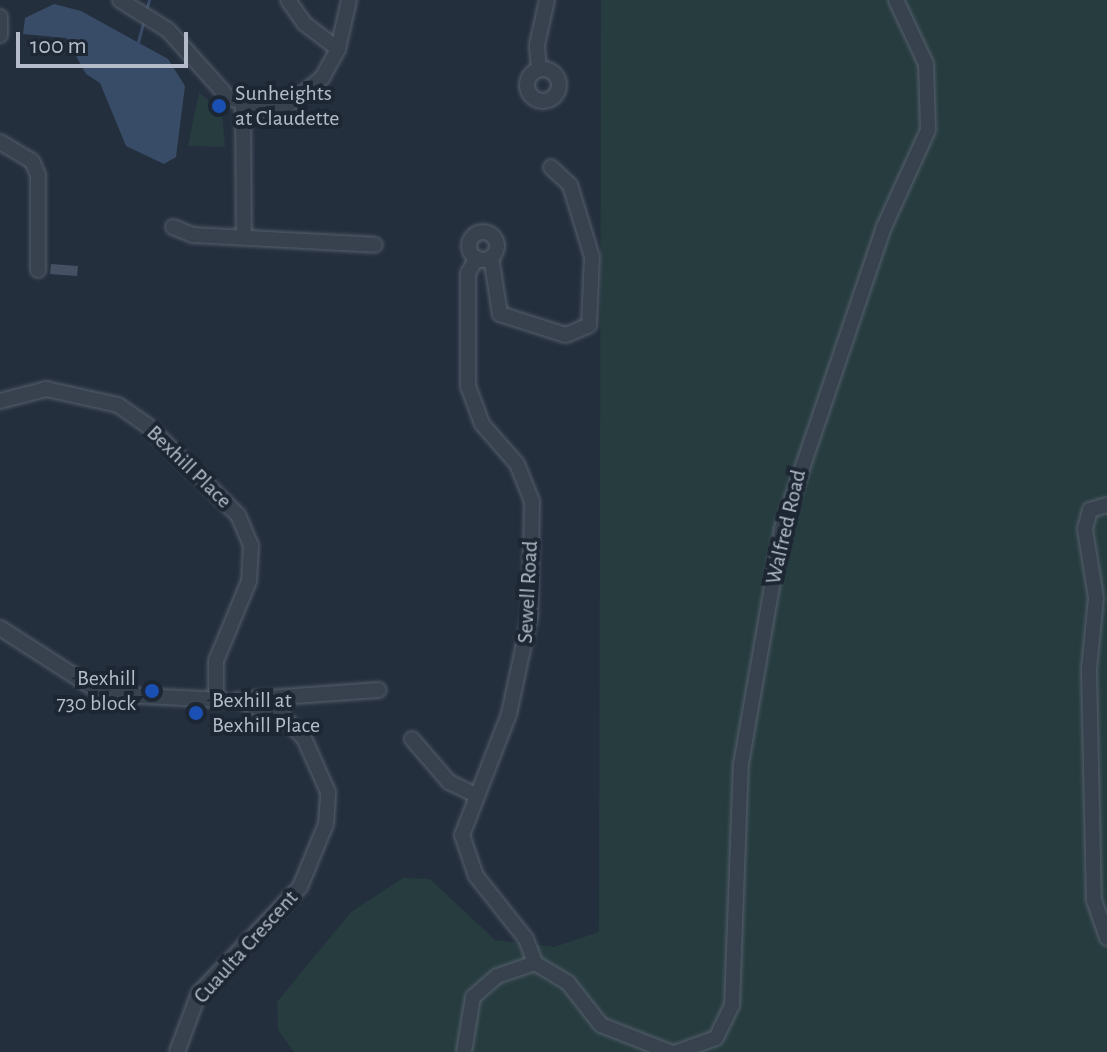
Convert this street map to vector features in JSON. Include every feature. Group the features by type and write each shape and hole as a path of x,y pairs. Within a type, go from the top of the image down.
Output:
{"street":[{"path":"120,0 168,30 243,107 244,237"},
{"path":"288,0 305,24 338,49"},
{"path":"243,107 275,108 302,96 338,49 349,0"},
{"path":"539,69 537,45 547,0"},
{"name":"Walfred Road","path":"677,1052 716,1038 732,1005 741,764 782,528 884,227 928,130 926,64 896,0"},
{"path":"0,17 0,35"},
{"path":"0,142 32,161 38,175 38,270"},
{"name":"Sewell Road","path":"535,963 526,939 465,855 462,835 523,662 532,501 517,464 482,424 468,386 468,273 484,258 500,314 566,335 589,325 592,257 570,185 551,167"},
{"path":"173,227 193,235 375,245"},
{"name":"Bexhill Place","path":"0,401 46,389 118,405 147,425 238,515 251,545 249,581 216,661 216,700"},
{"path":"1107,505 1090,510 1085,529 1096,598 1089,669 1094,900 1107,938"},
{"path":"0,628 103,694 237,700 379,690"},
{"name":"Cuaulta Crescent","path":"177,1052 199,993 300,887 326,824 328,792 304,738 283,717 237,700"},
{"path":"412,739 449,782 474,794"},
{"path":"464,1052 473,997 497,976 535,963 568,983 601,1025 628,1046 670,1052"}],"green space":[{"path":"601,0 1107,0 1107,1052 294,1052 278,1030 277,1002 351,912 403,878 430,879 495,940 554,947 599,932"},
{"path":"199,92 222,113 225,147 188,146"}],"water":[{"path":"54,4 81,11 168,59 185,86 176,157 164,164 126,146 100,83 86,74 66,38 23,34 25,18"}],"building":[{"path":"51,264 78,266 77,276 50,274"}],"waterway":[{"path":"146,11 149,0"},
{"path":"138,42 143,23"}],"place":[{"name":"Sunheights at Claudette","path":"219,106"},
{"name":"Bexhill 730 block","path":"152,691"},
{"name":"Bexhill at Bexhill Place","path":"196,713"}]}
